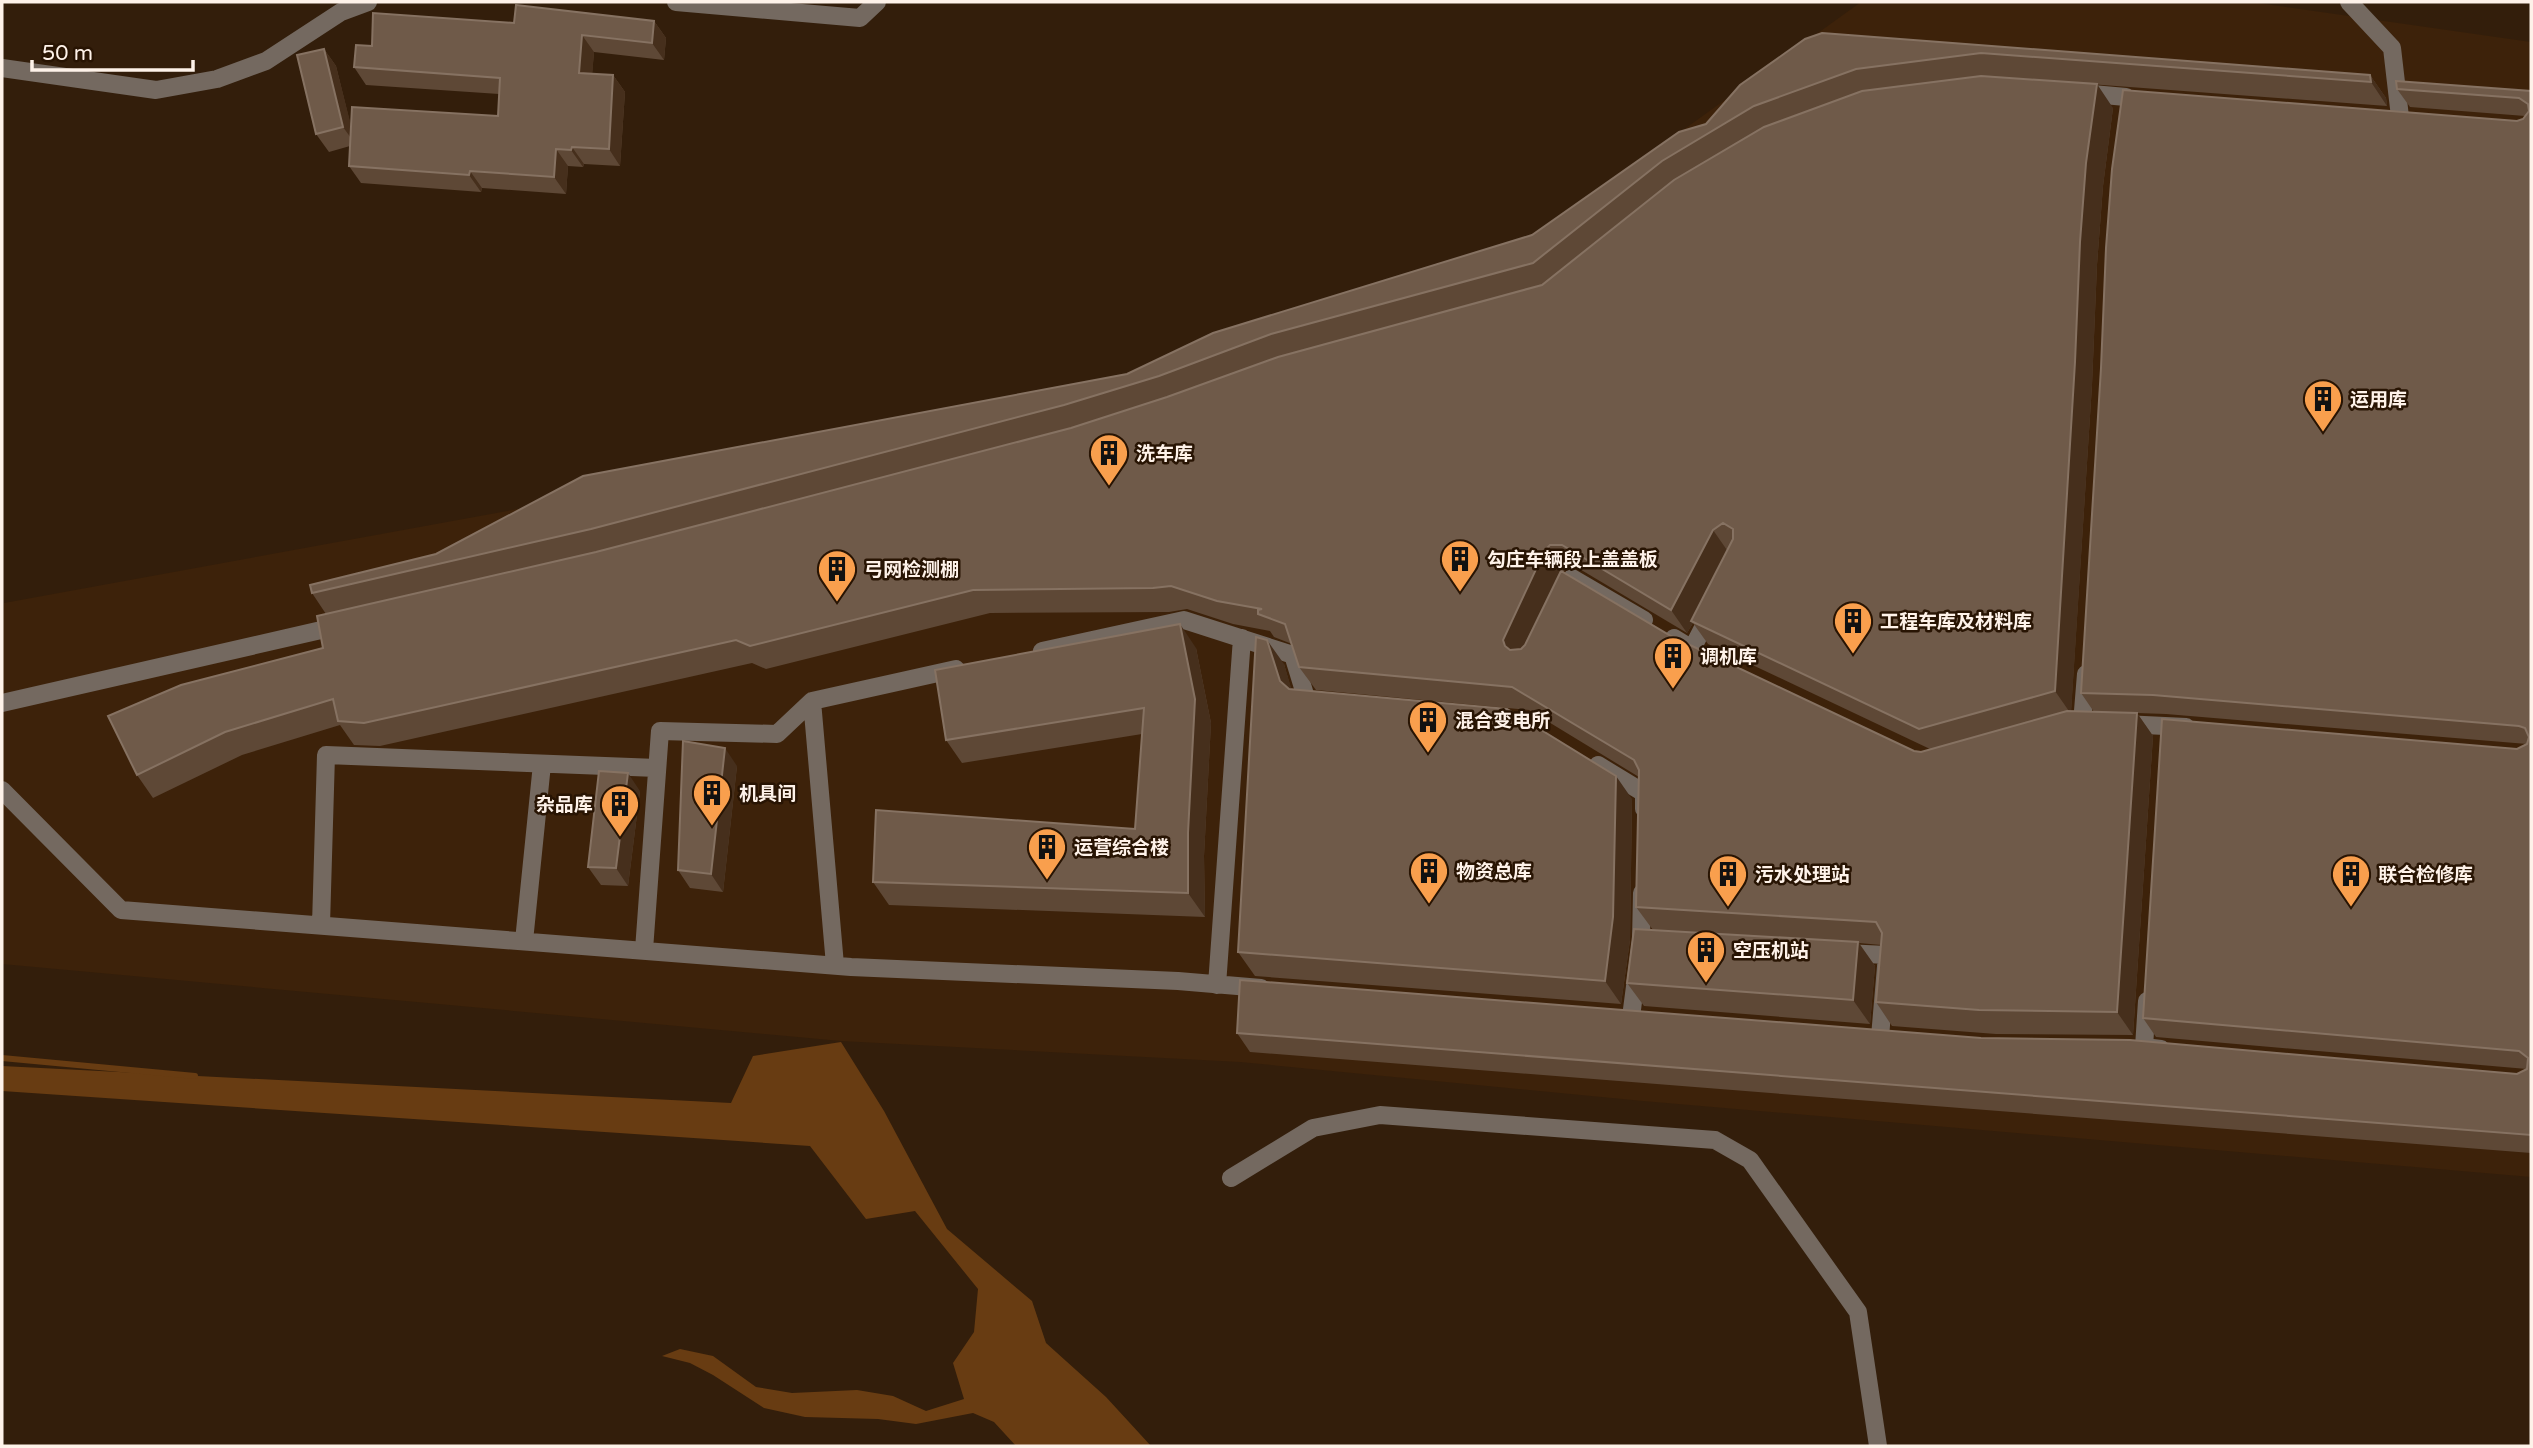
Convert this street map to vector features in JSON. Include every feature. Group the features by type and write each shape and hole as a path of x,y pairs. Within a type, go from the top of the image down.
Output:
{"street":[{"path":"2,68 156,90 217,79 266,61 341,12 368,2"},
{"path":"676,2 860,18 877,2"},
{"path":"2349,2 2392,48 2400,117"},
{"path":"2061,92 2130,101"},
{"path":"1555,616 1572,578 1698,651 1719,596"},
{"path":"2,704 366,620"},
{"path":"1025,654 1184,620 1293,655 1307,701 1334,704"},
{"path":"1217,985 1242,638"},
{"path":"2088,653 2089,724 2164,732 2206,729"},
{"path":"644,950 660,731 777,734 812,701 972,666"},
{"path":"812,701 835,965"},
{"path":"321,925 326,755 657,768"},
{"path":"1586,757 1644,793 1643,820"},
{"path":"524,941 541,764"},
{"path":"2,790 121,910 835,965 1272,989"},
{"path":"1632,1017 1648,941 1642,874"},
{"path":"1832,952 1886,955 1880,1037"},
{"path":"2148,983 2138,1047 2172,1050"},
{"path":"1231,1178 1314,1128 1380,1115 1715,1140 1750,1160 1858,1312 1878,1446"}],"shaded area":[{"name":"勾庄车辆段上盖盖板","path":"1861,2 2251,2 2531,42 2531,1177 1643,1101 1240,1062 841,1041 2,964 4,603 1059,410 1427,307 1554,223"},
{"path":"841,1042 884,1111 947,1229 1032,1301 1046,1343 1106,1397 1151,1446 1016,1446 994,1422 973,1413 916,1424 878,1419 805,1417 764,1408 690,1363 662,1356 680,1349 713,1356 756,1387 792,1393 857,1390 893,1396 926,1411 964,1399 953,1363 974,1332 978,1289 915,1211 866,1219 810,1146 2,1091 2,1066 731,1103 753,1056"}],"building":[{"path":"516,5 654,21 652,43 582,35 579,73 613,75 609,149 556,149 554,177 470,171 469,175 349,166 352,107 498,116 500,78 354,67 356,45 372,46 373,13 514,23"},
{"path":"1822,33 2370,75 2371,82 1981,53 1856,69 1754,106 1662,161 1533,263 1271,334 1159,376 1064,405 591,529 312,593 310,585 436,554 583,476 1127,374 1213,333 1532,235 1679,132 1706,124 1740,85 1805,39"},
{"path":"324,49 343,127 316,134 297,55"},
{"path":"1981,76 2097,84 2086,163 2080,242 2055,691 1919,729 1691,621 1733,539 1733,529 1723,523 1713,530 1671,610 1562,545 1550,545 1545,550 1503,640 1510,650 1521,649 1525,645 1561,571 1671,636 1914,751 1921,752 2067,711 2137,713 2117,1012 1979,1010 1876,1002 1882,933 1876,922 1636,907 1639,770 1634,760 1512,687 1299,667 1285,624 1258,614 1258,610 1262,609 1217,601 1171,586 973,590 750,646 736,640 364,723 338,721 333,699 225,732 137,775 108,716 181,685 323,648 317,616 596,552 1071,428 1278,357 1542,285 1674,180 1764,127 1862,91"},
{"path":"2396,81 2531,91 2531,1135 1237,1033 1240,980 1981,1038 2130,1040 2517,1074 2527,1069 2528,1058 2519,1051 2143,1018 2162,719 2517,749 2527,744 2529,737 2525,728 2153,695 2081,693 2106,248 2112,169 2123,90 2517,121 2523,119 2529,111 2528,104 2519,98 2397,89"},
{"path":"1180,624 1195,699 1188,833 1188,893 873,882 876,810 1135,829 1144,708 946,740 935,670"},
{"path":"1256,637 1267,640 1280,681 1289,689 1507,709 1616,776 1613,917 1605,981 1238,952"},
{"path":"683,741 725,748 711,874 678,870"},
{"path":"599,771 628,773 616,868 588,867"},
{"path":"1634,929 1858,942 1853,1000 1627,983"}],"waterway":[{"path":"2,1058 195,1076"}],"place":[{"name":"运用库","path":"2323,433"},
{"name":"洗车库","path":"1109,487"},
{"name":"勾庄车辆段上盖盖板","path":"1460,593"},
{"name":"弓网检测棚","path":"837,603"},
{"name":"工程车库及材料库","path":"1853,655"},
{"name":"调机库","path":"1673,690"},
{"name":"混合变电所","path":"1428,754"},
{"name":"机具间","path":"712,827"},
{"name":"杂品库","path":"620,838"},
{"name":"运营综合楼","path":"1047,881"},
{"name":"物资总库","path":"1429,905"},
{"name":"污水处理站","path":"1728,908"},
{"name":"联合检修库","path":"2351,908"},
{"name":"空压机站","path":"1706,984"}]}
